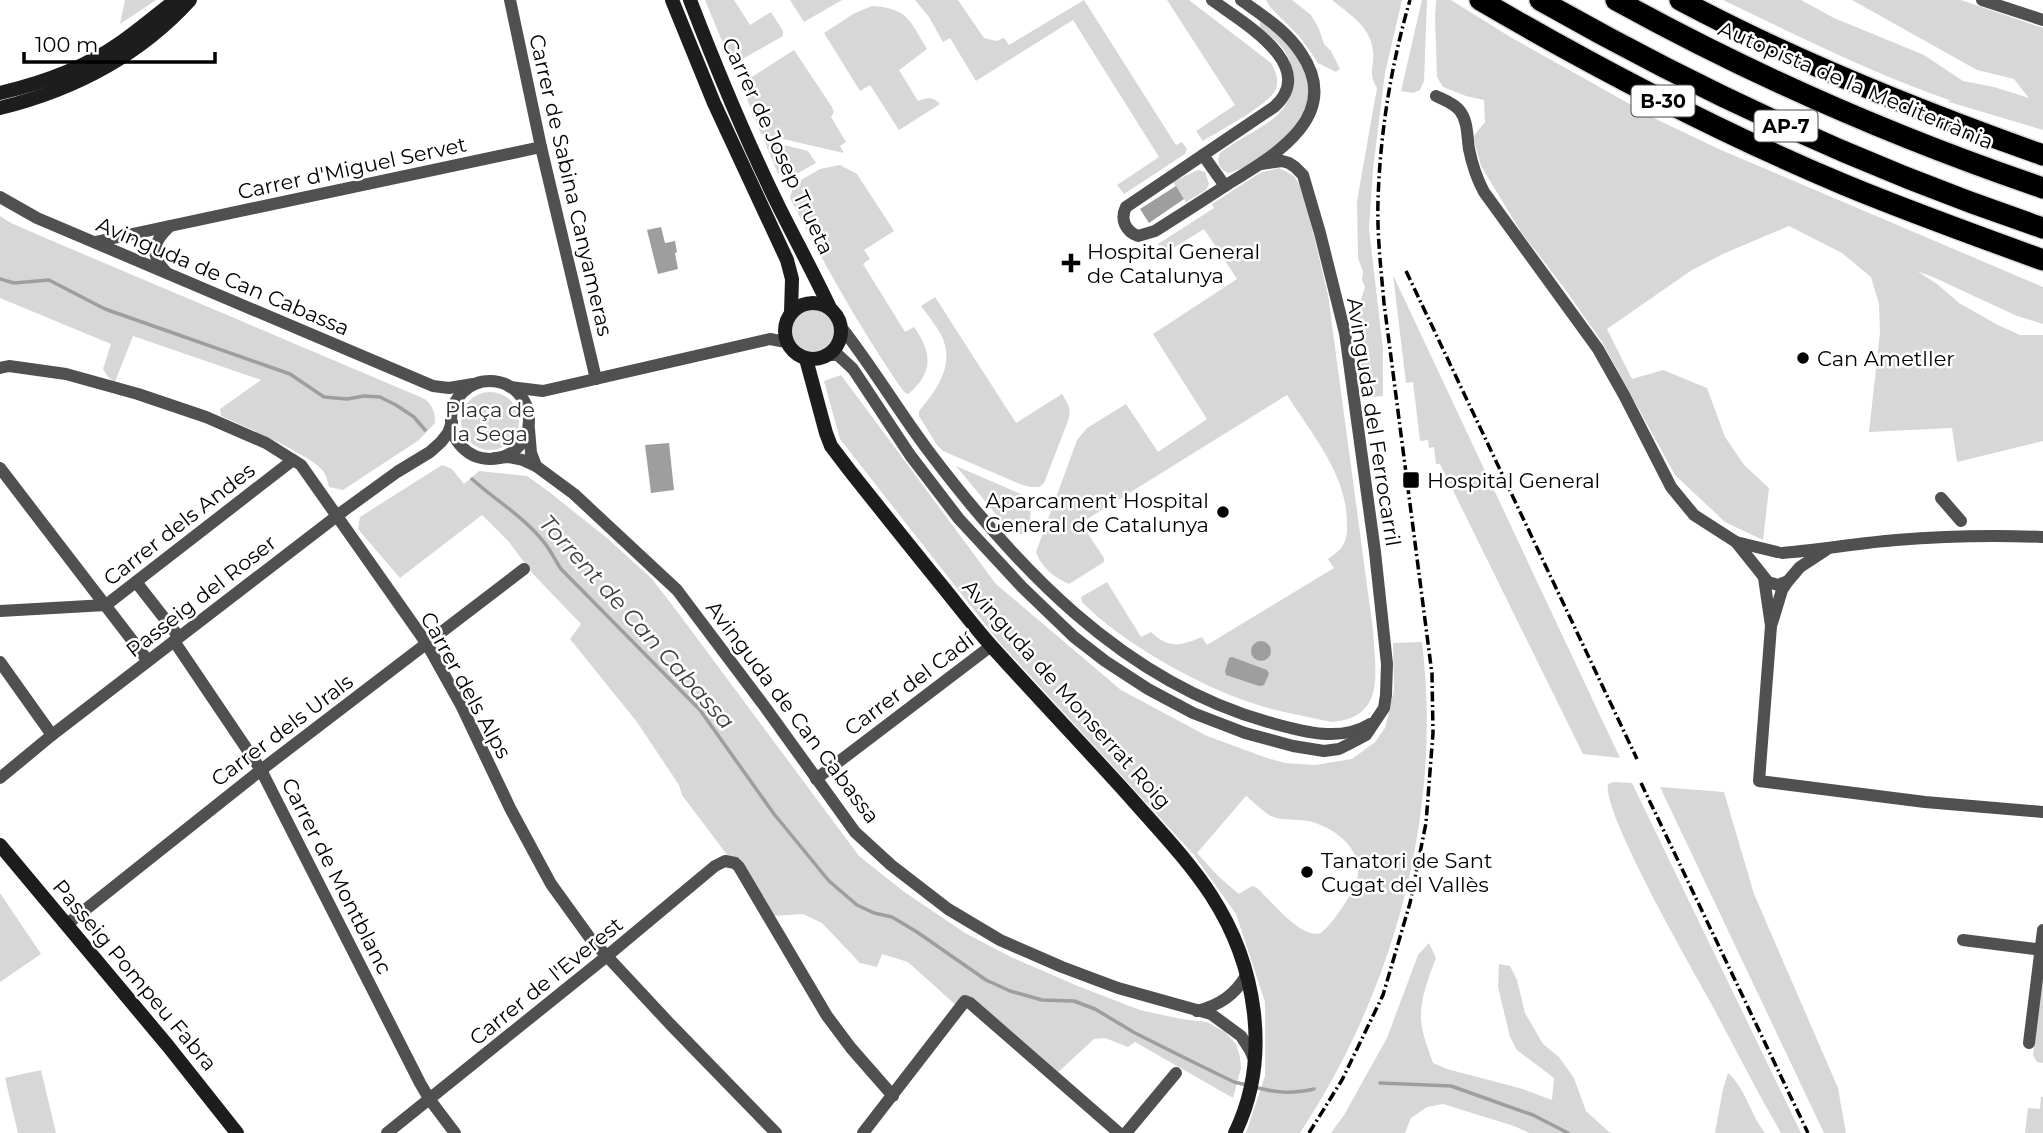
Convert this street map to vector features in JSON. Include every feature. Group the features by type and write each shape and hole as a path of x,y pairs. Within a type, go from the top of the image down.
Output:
{"highway":[{"name":"B-30","path":"1480,0 1567,50 1715,127 1845,185 2043,260"},
{"name":"AP-7","path":"1539,0 1692,82 1812,139 1912,180 2043,228"},
{"name":"Autopista de la Mediterrània","path":"1616,0 1741,65 1856,117 1929,147 2043,188"},
{"path":"1680,0 1903,103 2043,155"},
{"path":"1903,103 2043,142"},
{"path":"1942,223 2043,268"}],"street":[{"path":"0,93 56,77 90,61 118,45 176,0"},
{"path":"0,108 61,89 126,56 165,26 190,0"},
{"name":"Carrer de Sabina Canyameras","path":"510,0 541,147 596,379"},
{"name":"Carrer de Josep Trueta","path":"672,0 714,103 787,260 792,279 790,313"},
{"name":"Carrer de Josep Trueta","path":"690,0 745,135 830,308"},
{"path":"1212,0 1267,41 1277,52 1285,64 1289,86 1286,94 1274,107 1126,208 1122,215 1124,222 1132,234 1138,236 1144,236 1261,164 1280,150 1306,122 1312,107 1314,88 1311,72 1302,55 1279,28 1241,0"},
{"path":"1982,0 2043,20"},
{"path":"1436,96 1457,107 1462,113 1475,171 1484,192 1598,349 1671,486 1694,515 1713,530 1736,542 1779,552 1793,563 1771,626 1759,781 1913,801 2043,812"},
{"name":"Carrer d'Miguel Servet","path":"95,242 541,147"},
{"path":"1203,155 1225,187"},
{"name":"Avinguda del Ferrocarril","path":"1261,164 1282,161 1289,163 1303,175 1345,333 1385,635 1386,695 1384,709 1374,722"},
{"name":"Avinguda de Can Cabassa","path":"0,197 37,218 433,386 449,388 473,384"},
{"path":"166,272 157,263 155,244 170,226"},
{"path":"841,327 837,346 821,358 806,359 796,354 786,342 785,327 790,313 797,307 822,304 830,308 924,445 972,508 1085,624 1114,647 1200,697 1250,717 1297,730 1327,734 1343,734 1362,729 1374,722"},
{"path":"510,387 543,391 770,339 786,342"},
{"path":"828,355 838,355 853,369 910,455 959,519 1022,587 1074,637 1105,661 1148,689 1193,713 1245,733 1293,746 1324,751 1339,749 1366,734 1374,722"},
{"name":"Avinguda de Monserrat Roig","path":"806,359 831,446 991,646 1115,781 1200,879 1212,897 1235,939 1247,974 1255,1030 1254,1068 1246,1105 1236,1133"},
{"name":"Carrer dels Alps","path":"0,368 9,366 66,374 138,394 206,417 266,443 301,465 427,645 461,705 510,808 551,884 607,957 776,1133"},
{"path":"452,418 459,396 473,384 498,381 510,387 518,392 524,401 531,453 536,467"},
{"path":"433,386 441,393 452,418 456,438 464,448 481,457 503,457 514,450 522,442 528,425"},
{"path":"527,411 543,391"},
{"name":"Passeig del Roser","path":"0,778 337,516 397,472 430,452 448,433 452,418"},
{"name":"Passeig del Roser","path":"430,452 450,447 464,448"},
{"name":"Avinguda de Can Cabassa","path":"495,458 523,460 574,494 677,590 855,832 891,865 948,909 1000,940 1118,988 1211,1014 1241,1036 1250,1050 1254,1068"},
{"name":"Carrer dels Andes","path":"0,611 106,605 293,460"},
{"path":"0,469 148,662"},
{"path":"1941,498 1961,521"},
{"path":"1771,626 1761,568 1764,559 1772,553 1894,540 2002,535 2043,537"},
{"path":"1736,542 1763,576 1778,585 1828,549"},
{"name":"Carrer dels Urals","path":"66,925 261,769 524,569"},
{"name":"Carrer de Montblanc","path":"136,582 177,639 261,769 430,1100 454,1133"},
{"name":"Carrer del Cadí","path":"816,779 991,646"},
{"path":"0,662 52,735"},
{"name":"Passeig Pompeu Fabra","path":"0,845 237,1133"},
{"name":"Carrer de l'Everest","path":"387,1133 607,957 715,866 730,861 739,867 827,1016 850,1048 893,1096"},
{"path":"2029,1043 2043,930"},
{"path":"1963,940 2042,950"},
{"path":"1196,1011 1211,1007 1233,994 1247,974"},
{"path":"863,1133 965,1002 970,1003 1119,1133"},
{"path":"1126,1133 1176,1073"}],"green space":[{"path":"125,0 156,0 120,24"},
{"path":"705,0 734,0 750,25 771,12 783,31 783,36 732,65"},
{"path":"790,0 842,0 804,22"},
{"path":"915,0 958,0 984,38 996,41 1004,38 1009,45 1084,0 1176,145 1182,142 1187,149 1185,154 1124,194 1117,185 1159,157 1073,20 976,81 950,38 943,42 929,17"},
{"path":"1167,0 1189,0 1271,63 1276,76 1276,89 1272,95 1243,117 1203,141 1196,131 1235,105"},
{"path":"1266,0 1292,0 1311,15 1324,44 1331,51 1340,69 1336,72 1318,63 1300,37"},
{"path":"1332,0 1402,0 1385,73 1373,169 1369,229 1383,349 1383,396 1362,398 1358,363 1364,357 1358,309 1365,287 1358,258 1357,201 1377,88 1372,73 1373,50 1363,27"},
{"path":"1422,0 1427,0 1424,81 1420,90 1413,93 1401,91"},
{"path":"1436,0 1451,0 1512,38 1660,121 1721,150 2043,287 2043,324 2017,316 1917,271 1959,303 1998,325 2020,335 2043,335 2043,441 1957,462 1952,428 1869,432 1880,332 1879,304 1871,277 1842,253 1789,226 1692,270 1607,329 1632,379 1663,370 1707,388 1725,437 1744,465 1769,488 1763,540 1725,522 1675,475 1602,342 1521,232 1481,166 1473,137 1485,122 1484,100 1443,87 1437,77"},
{"path":"1723,0 1801,0 1834,18 1924,55 1963,81 2029,98 2014,79 1977,70 1852,0 1961,0 2043,28 2043,130 1946,101 1952,101 1865,67"},
{"path":"872,6 901,13 912,24 927,49 899,70 918,101 930,98 940,104 899,130 870,85 860,91 824,33 855,13"},
{"path":"1260,21 1291,47 1306,77 1307,103 1296,126 1278,145 1238,170 1228,173 1219,165 1220,153 1274,118 1288,101 1292,91 1290,61 1277,42 1260,29"},
{"path":"794,50 832,107 834,112 831,117 846,142 840,146 844,153 761,134 741,84"},
{"path":"764,140 808,151 816,163 793,176 788,168 778,174"},
{"path":"840,165 857,174 894,231 864,250 870,259 863,264 905,332 914,327 924,345 928,362 926,370 908,394 888,369 858,321 790,198 794,184 820,169"},
{"path":"1279,168 1294,176 1299,184 1328,295 1373,630 1375,676 1374,690 1369,702 1361,712 1349,719 1331,722 1252,703 1185,674 1118,632 1082,602 1081,597 1107,582 1141,637 1151,632 1163,641 1175,644 1202,637 1207,645 1334,568 1328,559 1343,546 1347,533 1342,491 1328,458 1287,395 1081,523 1104,562 1069,584 1049,571 1036,552 1077,440 1087,428 1126,404 1158,452 1207,419 1153,334 1237,279 1204,229 1164,254 1158,244 1214,208 1212,204 1260,173"},
{"path":"1198,170 1205,172 1209,184 1206,190 1186,202 1173,182"},
{"path":"0,216 50,240 425,399 433,410 435,423 419,440 343,490 329,487 323,471 306,457 221,416 220,409 261,380 133,336 115,382 103,369 111,344 0,298"},
{"path":"1393,275 1620,758 1583,754 1440,464 1436,464 1434,447 1429,448 1428,440 1420,441 1413,382 1406,383"},
{"path":"935,297 1016,423 1062,394 1066,401 1068,421 1044,483 1039,487 1020,484 943,451 919,416 919,411 942,378 945,369 946,349 943,339 921,306"},
{"path":"813,309 822,310 829,315 834,322 834,340 829,347 822,352 813,353 804,352 797,347 792,340 791,331 792,322 797,315 804,310"},
{"path":"841,375 996,584 1121,690 1207,736 1285,763 1315,765 1352,759 1375,742 1385,728 1394,690 1393,643 1422,642 1427,706 1425,771 1417,835 1404,898 1385,960 1362,1020 1333,1078 1300,1133 1246,1133 1265,1076 1265,1002 1236,914 1194,855 999,642 840,439 824,381","holes":["1246,796 1274,818 1308,821 1331,830 1349,845 1355,855 1358,878 1353,890 1343,907 1321,933 1313,933 1295,925 1257,888 1252,886 1239,894 1197,853"]},
{"name":"Plaça de la Sega","path":"490,392 506,397 514,405 519,421 514,437 506,445 490,450 474,445 466,437 461,421 466,405 474,397"},
{"path":"442,465 452,469 464,484 479,471 527,476 607,538 652,579 859,856 903,891 965,933 1011,957 1140,1010 1207,1022 1225,1032 1236,1044 1240,1057 1241,1068 1233,1098 1135,1042 1128,1047 1105,1038 1094,1039 1054,1076 970,1003 959,1008 908,962 882,954 877,967 860,963 822,923 803,914 773,916 682,795 679,785 637,722 570,639 581,624 482,515 400,578 358,529 360,517"},
{"path":"956,466 1023,495 1029,504 1030,514 1029,524 1023,534 1014,534 1008,529"},
{"path":"1632,783 1801,1133 1781,1133 1666,922 1618,824 1608,784"},
{"path":"1660,787 1724,792 1754,894 1838,1088 1846,1133 1824,1133"},
{"path":"0,893 41,954 0,982"},
{"path":"1429,943 1436,958 1423,996 1421,1019 1433,1063 1552,1100 1554,1078 1517,1050 1510,1037 1498,987 1499,964 1510,966 1517,980 1525,1013 1543,1044 1559,1057 1574,1078 1586,1111 1612,1133 1529,1133 1443,1104 1427,1107 1411,1118 1405,1133 1331,1133 1387,1038 1418,955"},
{"path":"2043,968 2043,1063 2037,1062 2033,1055"},
{"path":"41,1070 56,1133 18,1133 5,1078"},
{"path":"1728,1073 1739,1086 1765,1133 1715,1133"},
{"path":"2041,1097 2043,1133 2025,1133 2028,1108 2040,1109"}],"shaded area":[{"path":"1176,186 1184,199 1149,223 1140,209"},
{"path":"661,227 665,243 675,241 678,269 658,274 647,230"},
{"path":"669,443 674,490 651,493 645,445"},
{"path":"1261,641 1268,644 1271,651 1268,658 1261,661 1254,658 1251,651 1254,644"},
{"path":"1229,658 1267,670 1269,674 1264,685 1259,686 1226,675"}],"waterway":[{"name":"Torrent de Can Cabassa","path":"0,279 14,283 49,280 105,309 290,374 324,397 380,397 414,417 425,430"},
{"name":"Torrent de Can Cabassa","path":"472,479 535,532 561,569 700,710 774,814 829,881 857,905 892,917 986,980 1010,991 1042,1000 1074,1001 1095,1009 1135,1033 1234,1082 1247,1085"},
{"path":"1380,1083 1451,1086 1533,1115 1568,1133"},
{"path":"1254,1087 1284,1092 1314,1089"}],"railway":[{"path":"1309,1133 1342,1080 1383,995 1410,903 1426,823 1433,733 1432,674 1384,303 1378,227 1384,125 1397,49 1410,0"},
{"path":"1406,271 1637,759"},
{"path":"1641,783 1808,1133"}],"place":[{"name":"Hospital General de Catalunya","path":"1071,263"},
{"name":"Can Ametller","path":"1803,358"},
{"name":"Hospital General","path":"1411,480"},
{"name":"Aparcament Hospital General de Catalunya","path":"1223,512"},
{"name":"Tanatori de Sant Cugat del Vallès","path":"1307,872"}]}
